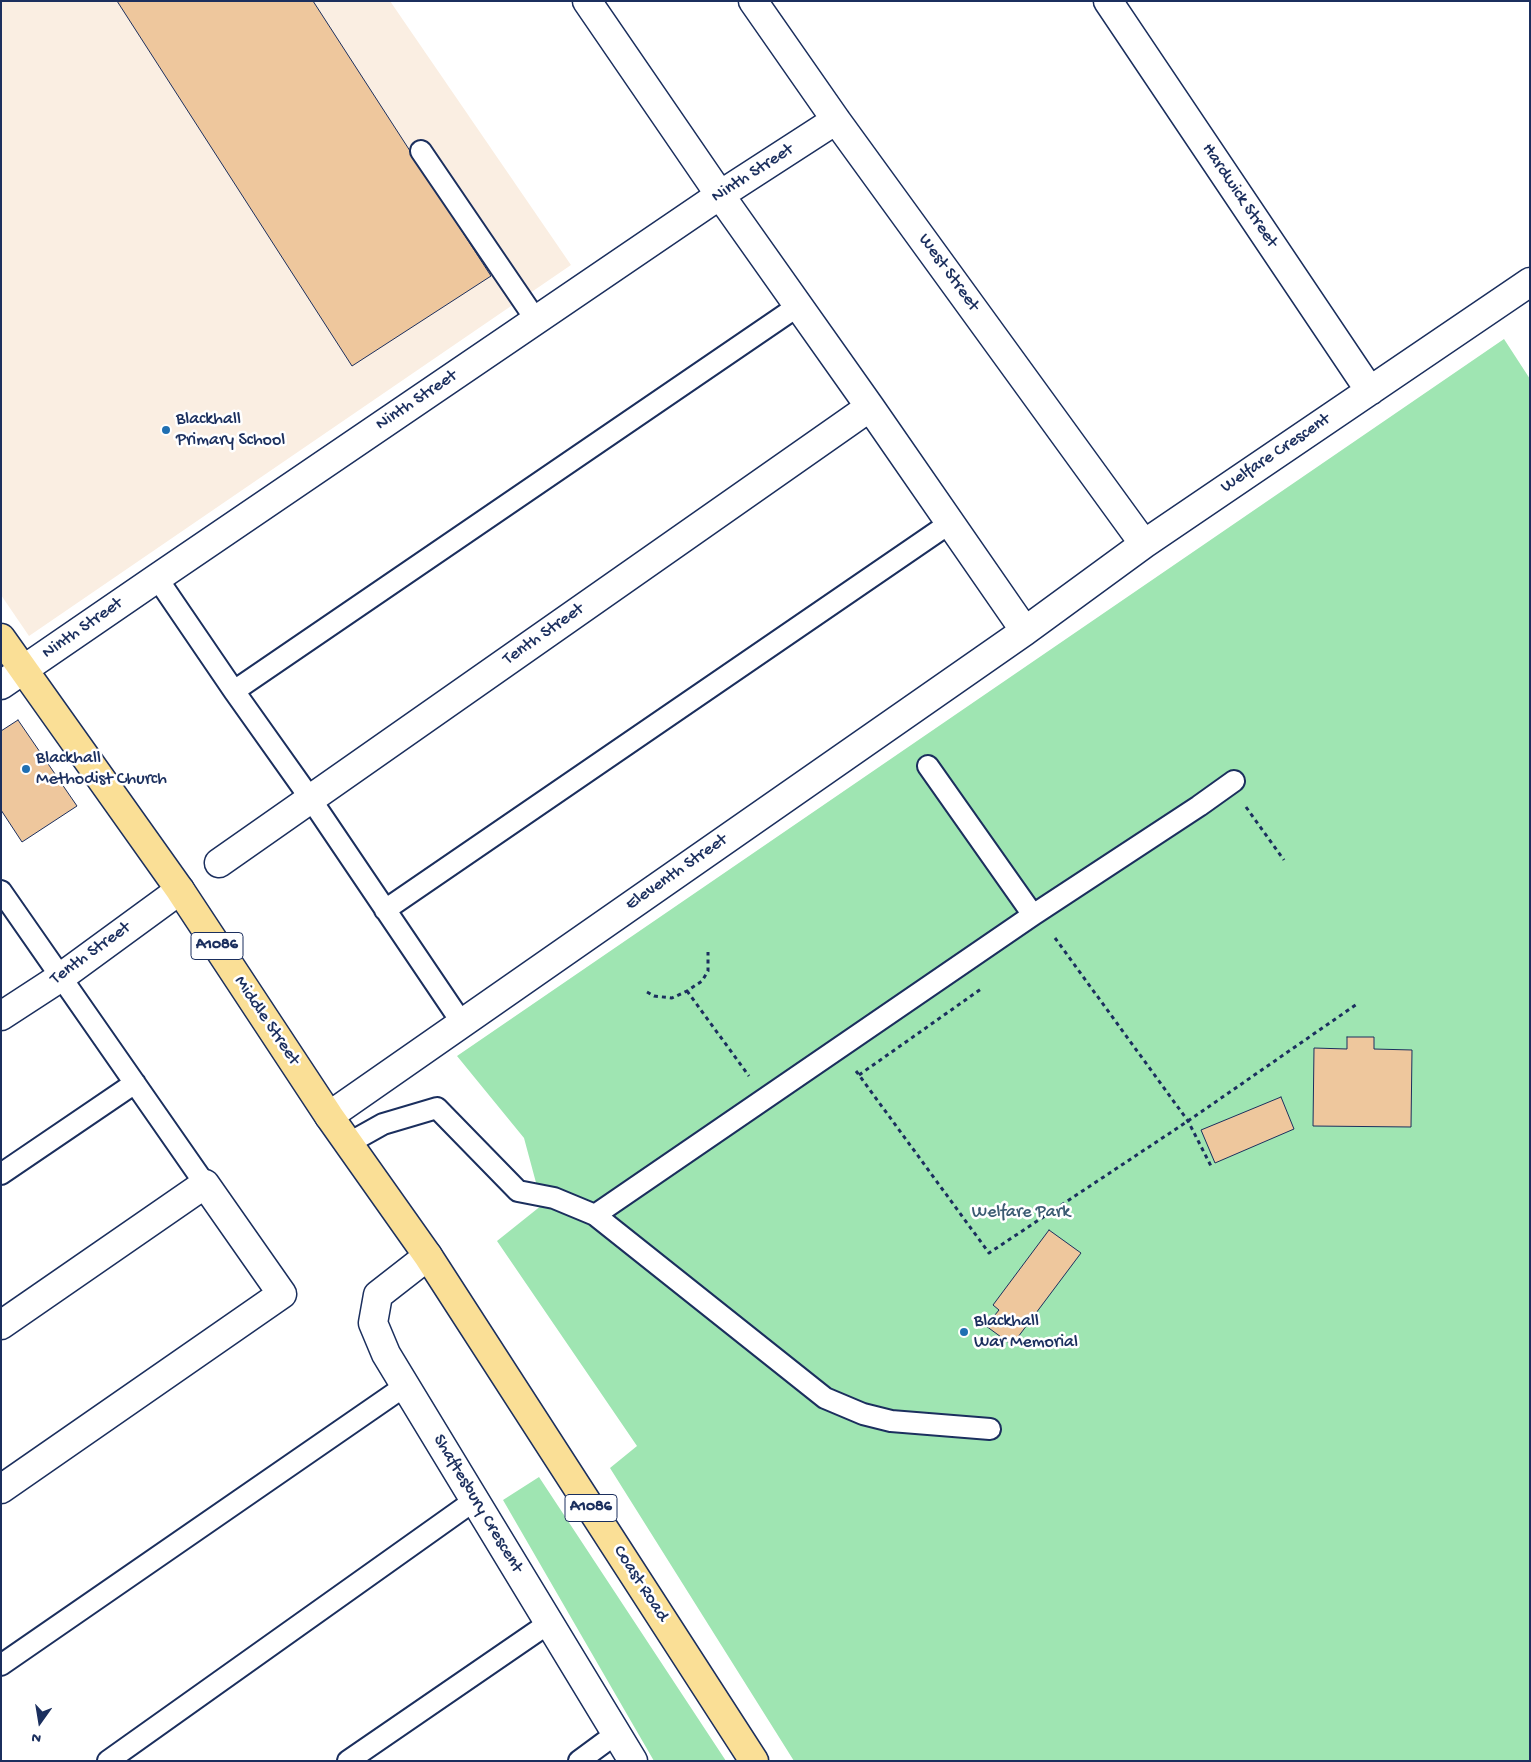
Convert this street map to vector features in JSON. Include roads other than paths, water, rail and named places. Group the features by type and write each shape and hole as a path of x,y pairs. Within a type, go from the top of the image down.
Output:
{"main road":[{"name":"Middle Street","path":"1,638 180,890 329,1116 428,1256"},
{"name":"Coast Road","path":"428,1256 754,1761"}],"street":[{"path":"587,1 720,195 1025,631"},
{"name":"West Street","path":"753,1 836,120 1144,544"},
{"name":"Hardwick Street","path":"1108,1 1370,391"},
{"name":"Ninth Street","path":"1,686 720,195 836,120"},
{"name":"Welfare Crescent","path":"1025,631 1144,544 1530,282"},
{"name":"Tenth Street","path":"219,863 870,407"},
{"name":"Eleventh Street","path":"329,1116 1025,631"},
{"name":"Tenth Street","path":"1,1016 61,976 180,890"},
{"path":"1,1325 205,1184 282,1294 1,1489"},
{"name":"Shaftesbury Crescent","path":"428,1256 378,1295 372,1323 386,1354 405,1386 634,1761"}],"lane":[{"path":"421,151 536,320"},
{"path":"234,691 798,306"},
{"path":"385,910 950,523"},
{"path":"157,578 310,798 462,1022"},
{"path":"928,766 1033,915"},
{"path":"595,1215 1033,915 1231,784"},
{"path":"1,891 205,1184"},
{"path":"1,1174 135,1083"},
{"path":"349,1142 382,1124 437,1108 518,1191 554,1198 595,1215 825,1398 863,1414 891,1421 990,1429"},
{"path":"1,1666 405,1386"},
{"path":"108,1761 475,1500"},
{"path":"348,1761 549,1623"},
{"path":"578,1761 617,1733"}],"place":[{"name":"Blackhall Primary School","path":"166,430"},
{"name":"Blackhall Methodist Church","path":"26,769"},
{"name":"Blackhall War Memorial","path":"964,1332"}],"park label":[{"name":"Welfare Park","path":"1021,1213"}]}
